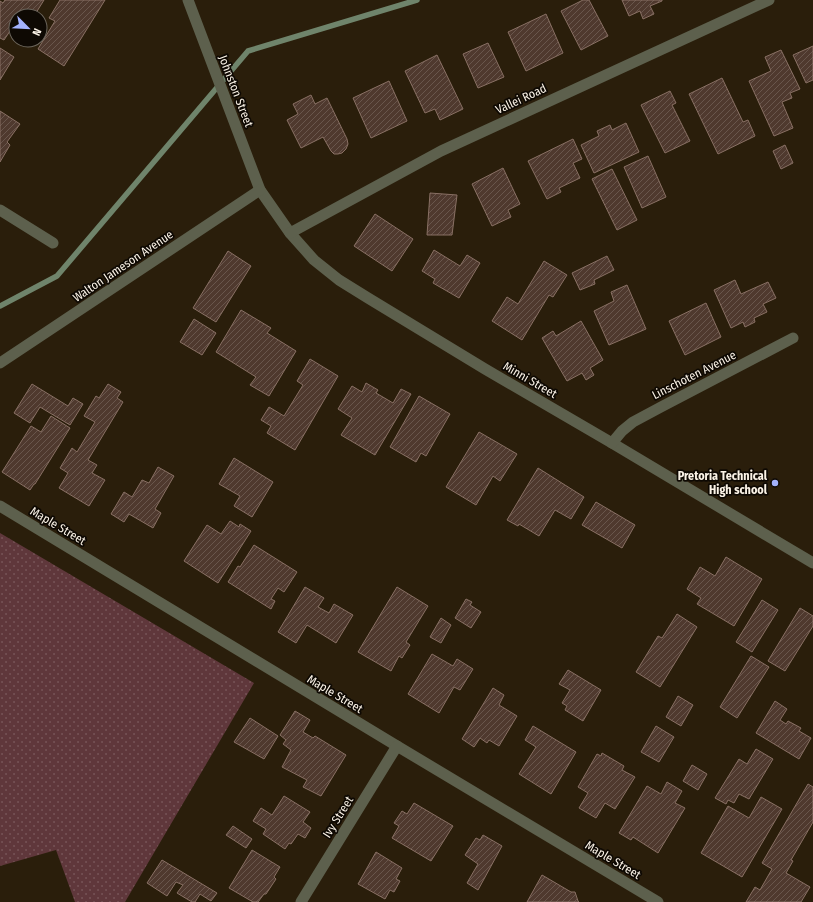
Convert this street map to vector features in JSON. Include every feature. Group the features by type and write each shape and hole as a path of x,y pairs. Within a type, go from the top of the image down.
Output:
{"street":[{"name":"Johnston Street","path":"188,0 260,190"},
{"name":"Vallei Road","path":"290,233 441,150 769,0"},
{"name":"Minni Street","path":"260,190 290,233 314,260 339,280 485,369 813,563"},
{"name":"Walton Jameson Avenue","path":"0,363 260,190"},
{"path":"0,210 53,243"},
{"name":"Linschoten Avenue","path":"612,443 622,431 633,422 793,338"},
{"name":"Maple Street","path":"0,506 651,900"},
{"name":"Ivy Street","path":"301,902 397,746"}],"shaded area":[{"path":"0,533 254,683 125,902 75,902 56,850 0,866"}],"building":[{"path":"5,0 44,0 39,8 8,8 8,34 4,40 0,38 0,1 3,3"},
{"path":"60,0 105,0 64,66 38,49 48,48 48,33 55,21 49,18"},
{"path":"583,0 589,0 608,36 581,50 561,11"},
{"path":"622,0 662,1 650,6 654,14 643,19 640,11 629,16"},
{"path":"546,14 563,53 526,71 508,32"},
{"path":"488,43 504,77 478,88 463,54"},
{"path":"813,46 813,80 806,83 793,55"},
{"path":"0,48 14,57 0,80"},
{"path":"781,50 800,89 790,93 792,98 782,102 793,128 774,136 749,81 771,71 765,57"},
{"path":"437,55 463,109 440,120 435,109 425,113 405,71"},
{"path":"722,78 743,122 748,120 755,136 718,154 689,94"},
{"path":"389,81 407,121 371,138 353,98"},
{"path":"670,91 676,103 672,105 690,141 665,153 641,105"},
{"path":"311,95 315,104 327,98 347,139 348,144 342,153 334,154 323,137 301,148 287,120 298,114 293,104"},
{"path":"0,111 20,124 7,142 10,145 0,162"},
{"path":"626,123 639,152 594,173 581,145 599,136 597,131 610,125 612,130"},
{"path":"573,139 582,159 573,163 580,178 559,188 561,192 547,199 528,161"},
{"path":"785,145 793,163 781,169 773,151"},
{"path":"648,156 666,197 642,208 624,167"},
{"path":"503,168 520,204 508,210 511,217 492,226 472,184"},
{"path":"612,169 637,220 617,230 592,179"},
{"path":"430,193 457,195 452,235 427,235"},
{"path":"375,214 413,239 392,271 354,246"},
{"path":"434,250 460,266 467,255 480,263 459,298 433,283 435,279 422,271"},
{"path":"228,251 251,266 216,322 193,308"},
{"path":"607,256 614,270 594,280 595,284 580,290 572,273"},
{"path":"544,261 567,275 553,297 549,295 522,340 492,321 507,297 518,304"},
{"path":"735,280 741,294 768,282 776,298 763,304 767,312 754,318 755,322 745,327 743,322 731,328 714,290"},
{"path":"627,285 646,329 609,345 594,311 614,301 611,292"},
{"path":"706,303 721,337 685,355 669,321"},
{"path":"241,310 271,328 267,333 296,351 269,396 250,385 256,377 216,352"},
{"path":"194,319 216,333 202,355 180,342"},
{"path":"581,321 603,360 590,368 594,375 586,380 582,373 567,381 542,338 553,331 556,336"},
{"path":"310,359 338,376 295,450 267,433 271,426 261,420 269,407 284,416 303,385 297,381"},
{"path":"366,383 378,390 376,393 393,403 401,389 411,394 375,455 341,435 352,418 338,409 352,386 362,392"},
{"path":"32,384 68,406 73,398 83,404 70,425 40,407 30,423 14,413"},
{"path":"108,384 121,392 117,398 123,402 88,460 97,465 92,473 105,480 89,506 59,488 68,473 60,468 72,448 77,452 95,422 84,416 96,396 99,398"},
{"path":"419,396 450,414 426,456 421,453 416,462 390,447"},
{"path":"51,416 70,428 30,490 2,472 31,426 41,432"},
{"path":"479,432 517,454 500,481 493,476 476,505 446,487"},
{"path":"234,458 273,482 252,517 234,506 240,496 219,484"},
{"path":"158,467 174,476 155,509 161,513 153,528 129,514 124,522 111,514 124,492 132,497 142,480 149,483"},
{"path":"538,468 584,497 571,519 555,510 539,536 519,524 518,526 507,520"},
{"path":"596,502 635,525 622,548 582,525"},
{"path":"230,521 239,527 240,524 251,531 218,583 184,561 207,525 221,534"},
{"path":"254,545 297,572 284,592 278,588 271,599 275,601 271,609 228,582"},
{"path":"726,557 762,579 734,626 697,604 701,598 687,589 700,567 715,576"},
{"path":"305,587 324,598 318,607 329,613 334,604 353,615 336,643 307,625 296,643 278,632"},
{"path":"397,587 428,606 406,642 410,645 402,658 399,656 391,671 358,652"},
{"path":"466,599 472,602 470,605 481,612 471,628 455,618"},
{"path":"762,600 778,610 752,652 736,642"},
{"path":"800,608 813,616 813,626 785,671 768,661"},
{"path":"677,614 697,627 660,687 636,672 658,636 662,638"},
{"path":"441,618 451,625 441,643 430,637"},
{"path":"432,654 453,666 457,659 473,669 460,690 454,687 439,713 408,694"},
{"path":"751,656 769,667 737,718 720,707"},
{"path":"568,670 601,690 583,721 565,710 567,706 562,703 570,690 559,684"},
{"path":"493,688 504,695 499,705 517,716 499,746 489,740 487,743 480,738 474,747 462,739"},
{"path":"678,696 693,705 681,726 666,717"},
{"path":"775,701 787,709 780,720 786,724 788,721 801,728 799,731 811,738 799,759 756,733"},
{"path":"295,711 310,720 303,732 313,738 315,736 346,755 321,796 303,787 307,780 282,767 291,750 283,744 286,740 280,735"},
{"path":"250,718 278,736 264,759 234,742"},
{"path":"533,726 576,752 551,794 519,774 536,747 525,740"},
{"path":"656,726 674,737 659,762 641,752"},
{"path":"756,749 773,759 749,799 739,794 734,803 728,800 726,804 715,798 739,759 747,764"},
{"path":"602,753 624,766 622,770 635,777 615,809 605,803 596,818 579,808 588,793 578,787 597,754 601,756"},
{"path":"692,765 707,774 698,790 683,781"},
{"path":"667,782 682,791 675,803 685,808 658,853 633,837 631,840 619,833 647,786 661,794"},
{"path":"808,784 813,787 813,822 791,860 793,861 786,873 810,887 801,902 746,902 755,887 760,890 772,869 762,863"},
{"path":"284,796 310,812 303,822 311,828 305,838 298,834 291,844 289,843 285,849 263,834 266,829 253,821 261,808 272,815"},
{"path":"761,797 782,809 742,877 701,853 728,806 749,818"},
{"path":"414,803 453,826 431,861 392,838 399,826 394,823 402,811 407,814"},
{"path":"233,826 252,839 246,848 226,835"},
{"path":"483,835 502,846 478,890 467,883 478,864 465,855 476,838 480,840"},
{"path":"252,850 280,867 274,877 276,879 266,894 264,894 258,902 253,902 229,888"},
{"path":"376,852 402,868 396,879 400,881 394,892 390,890 385,899 358,884"},
{"path":"162,860 217,893 211,901 200,894 195,902 192,902 177,893 183,885 176,882 167,896 147,883"},
{"path":"542,875 571,892 575,892 579,902 527,902"}],"waterway":[{"path":"0,306 57,276 248,51 417,0"}],"place":[{"name":"Pretoria Technical High school","path":"775,483"}]}
